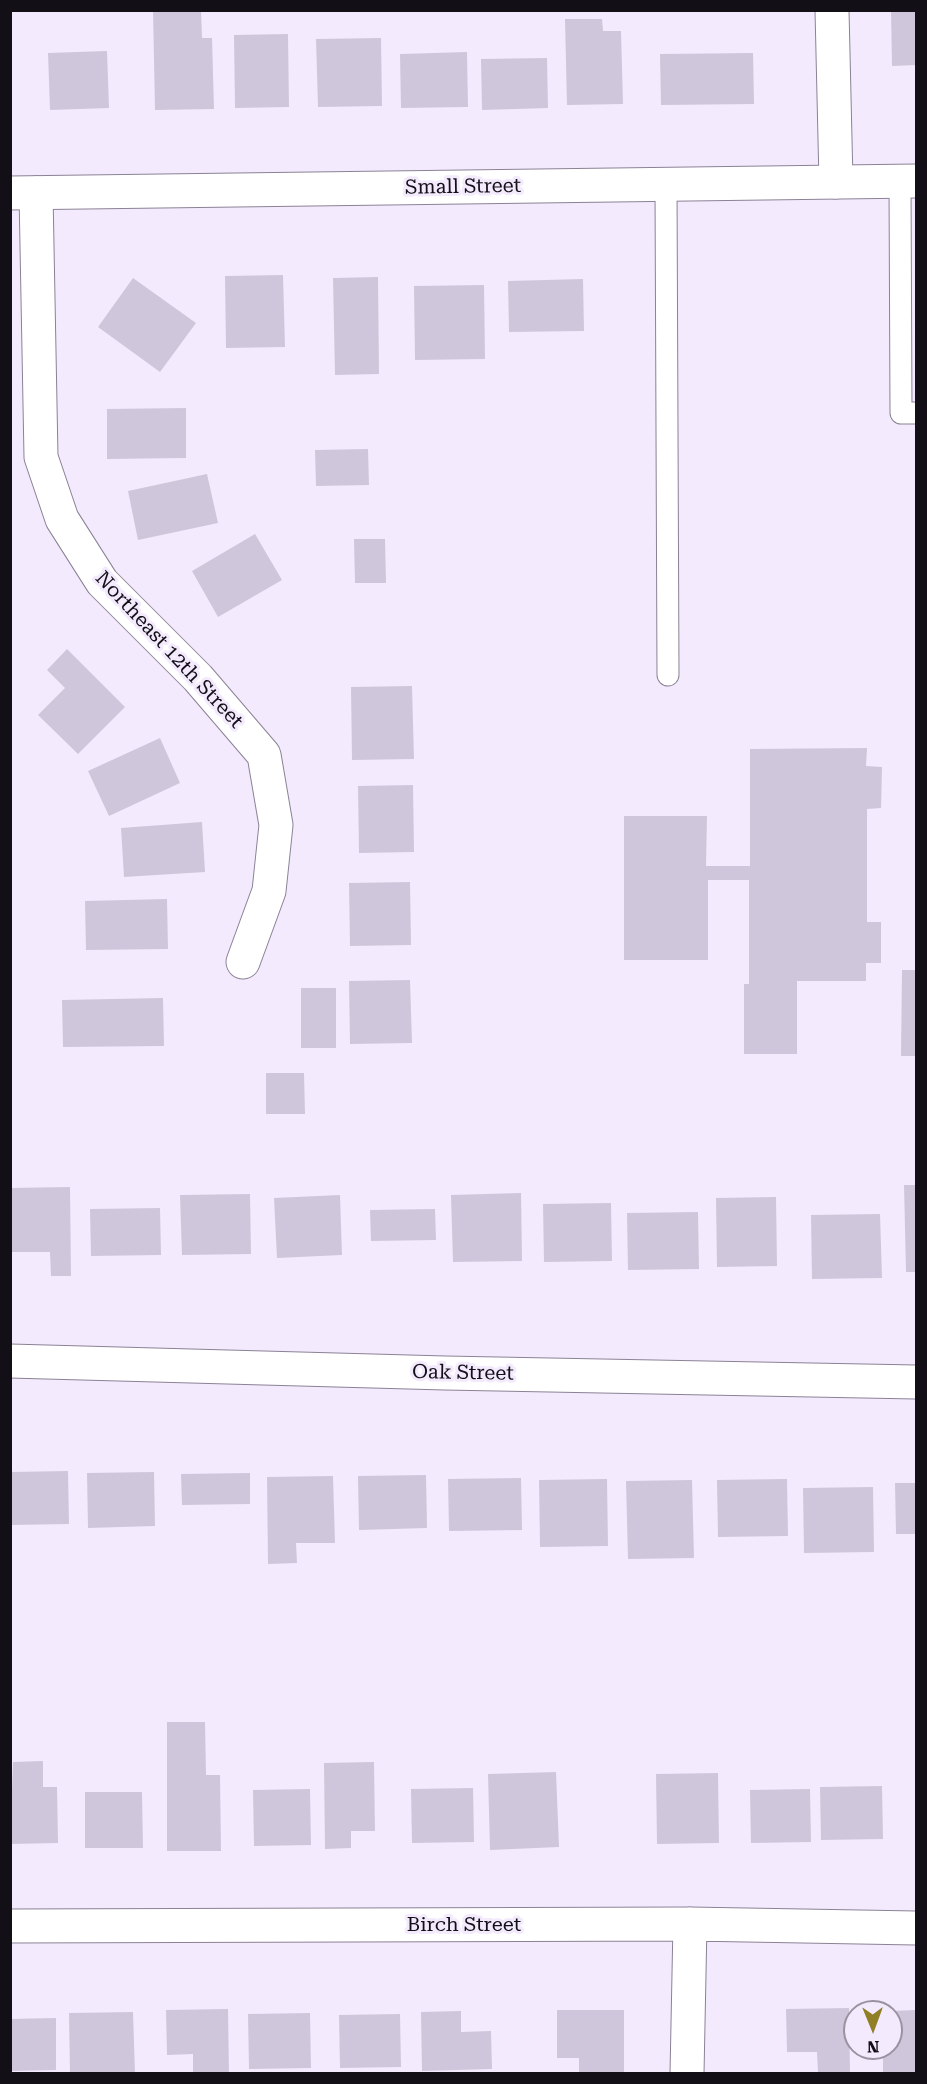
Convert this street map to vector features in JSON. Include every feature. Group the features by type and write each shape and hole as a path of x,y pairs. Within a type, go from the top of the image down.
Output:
{"street":[{"path":"832,10 836,182"},
{"name":"Small Street","path":"23,193 908,181"},
{"name":"Northeast 12th Street","path":"23,193 40,457 62,519 102,582 198,678 264,755 276,825 268,891 243,962"},
{"name":"Oak Street","path":"10,1361 916,1382"},
{"path":"687,2073 690,1924"},
{"name":"Birch Street","path":"10,1926 690,1924 916,1928"}],"lane":[{"path":"908,181 901,413 916,413"},
{"path":"666,184 668,675"}],"building":[{"path":"153,10 201,10 202,38 212,38 214,109 155,110"},
{"path":"891,10 916,10 916,65 892,66"},
{"path":"565,19 602,19 603,31 621,31 623,104 567,105"},
{"path":"288,34 289,107 235,108 234,35"},
{"path":"381,38 382,106 318,107 316,39"},
{"path":"107,51 109,108 50,110 48,53"},
{"path":"467,52 468,107 401,108 400,54"},
{"path":"753,53 754,104 661,105 660,54"},
{"path":"547,58 548,108 482,110 481,59"},
{"path":"283,275 285,347 226,348 225,276"},
{"path":"378,277 379,374 335,375 333,278"},
{"path":"133,278 196,323 160,372 98,327"},
{"path":"583,279 584,331 509,332 508,281"},
{"path":"484,285 485,359 415,360 414,286"},
{"path":"186,408 186,458 107,459 107,409"},
{"path":"368,449 369,485 316,486 315,450"},
{"path":"207,474 218,523 138,540 128,491"},
{"path":"255,534 282,580 218,617 192,571"},
{"path":"354,539 385,539 386,583 355,583"},
{"path":"67,649 125,707 78,754 38,715 65,688 47,670"},
{"path":"412,686 414,759 352,760 351,687"},
{"path":"160,738 180,783 109,816 88,771"},
{"path":"867,748 866,766 882,767 881,808 867,809 867,922 881,922 881,963 866,963 866,981 797,981 797,1054 744,1054 744,984 749,984 749,880 708,880 708,960 624,960 624,816 707,816 706,866 750,866 750,749"},
{"path":"413,785 414,852 359,853 358,786"},
{"path":"202,822 205,872 124,877 121,828"},
{"path":"410,882 411,945 350,946 349,883"},
{"path":"167,899 168,949 86,950 85,901"},
{"path":"902,970 916,970 916,1056 901,1056"},
{"path":"410,980 412,1043 350,1044 349,981"},
{"path":"301,988 336,988 336,1048 301,1048"},
{"path":"163,998 164,1046 63,1047 62,1000"},
{"path":"266,1073 304,1073 305,1114 266,1114"},
{"path":"904,1185 916,1185 916,1272 906,1272"},
{"path":"70,1187 71,1276 51,1276 50,1252 10,1252 10,1188"},
{"path":"521,1193 522,1261 453,1262 451,1195"},
{"path":"250,1194 251,1254 182,1255 180,1195"},
{"path":"340,1195 342,1255 277,1258 274,1198"},
{"path":"776,1197 777,1266 717,1267 716,1198"},
{"path":"611,1203 612,1261 544,1262 543,1204"},
{"path":"160,1208 161,1255 91,1256 90,1209"},
{"path":"435,1209 436,1240 371,1241 370,1210"},
{"path":"698,1212 699,1269 628,1270 627,1213"},
{"path":"880,1214 882,1278 812,1279 811,1215"},
{"path":"68,1471 69,1524 10,1525 10,1472"},
{"path":"154,1472 155,1526 88,1528 87,1473"},
{"path":"250,1473 250,1504 182,1505 181,1474"},
{"path":"426,1475 427,1528 359,1530 358,1476"},
{"path":"333,1476 335,1543 296,1543 297,1563 268,1564 267,1477"},
{"path":"521,1478 522,1530 449,1531 448,1479"},
{"path":"607,1479 608,1546 540,1547 539,1480"},
{"path":"787,1479 788,1536 718,1537 717,1480"},
{"path":"692,1480 694,1558 628,1559 626,1481"},
{"path":"895,1483 916,1483 916,1534 896,1534"},
{"path":"873,1487 874,1552 804,1553 803,1488"},
{"path":"167,1722 205,1722 206,1775 220,1775 221,1851 167,1851"},
{"path":"43,1761 43,1787 57,1787 58,1843 10,1844 13,1762"},
{"path":"374,1762 375,1831 351,1831 351,1848 325,1849 324,1763"},
{"path":"556,1772 559,1847 490,1850 488,1774"},
{"path":"718,1773 719,1843 657,1844 656,1774"},
{"path":"882,1786 883,1839 821,1840 820,1787"},
{"path":"473,1788 474,1842 412,1843 411,1789"},
{"path":"310,1789 311,1845 254,1846 253,1790"},
{"path":"810,1789 811,1842 751,1843 750,1790"},
{"path":"85,1792 142,1792 143,1848 85,1848"},
{"path":"843,2008 843,2060 850,2060 850,2072 818,2072 817,2052 787,2052 786,2009"},
{"path":"228,2009 229,2074 193,2074 193,2054 167,2055 166,2010"},
{"path":"557,2010 624,2010 624,2074 579,2074 579,2058 557,2058"},
{"path":"916,2010 916,2074 883,2074 883,2060 903,2060 903,2011"},
{"path":"461,2011 461,2032 491,2031 492,2069 422,2071 421,2012"},
{"path":"133,2012 135,2074 70,2074 69,2013"},
{"path":"310,2013 311,2068 249,2069 248,2014"},
{"path":"400,2014 401,2067 340,2068 339,2015"},
{"path":"56,2018 56,2070 10,2071 10,2019"}]}
